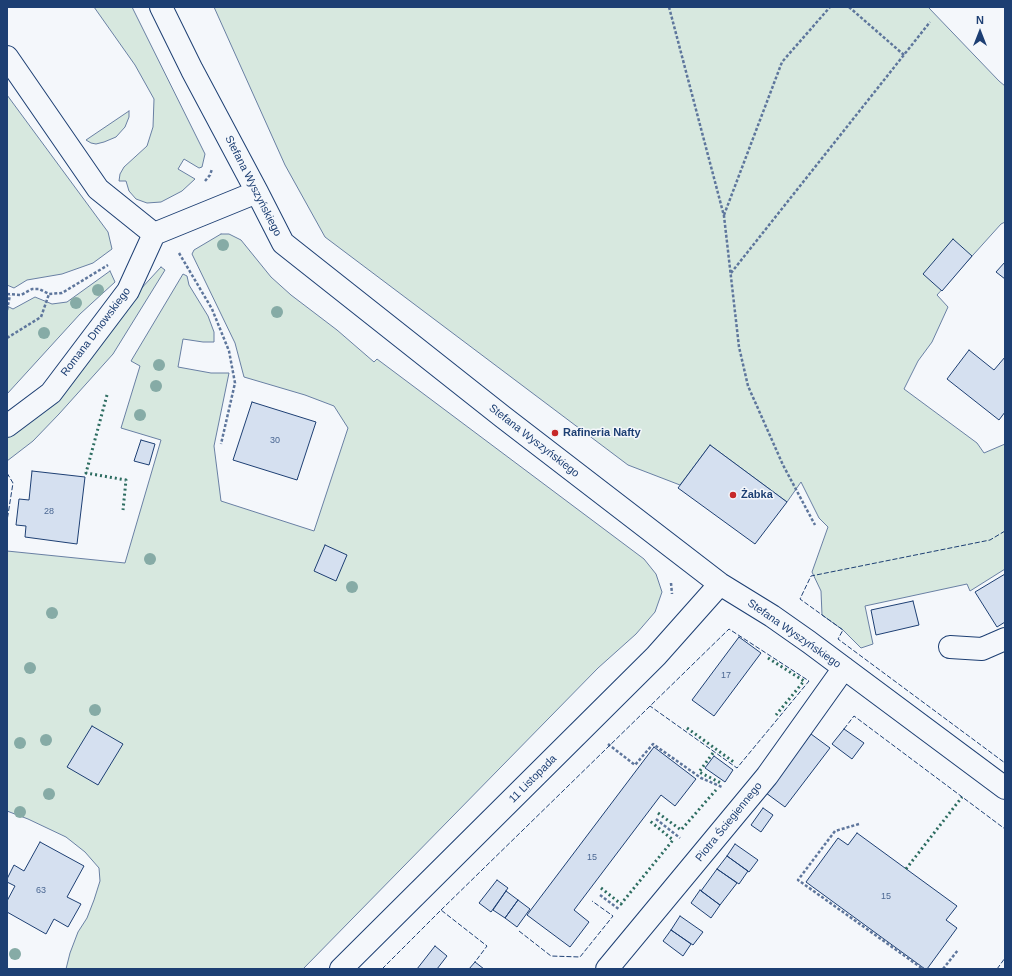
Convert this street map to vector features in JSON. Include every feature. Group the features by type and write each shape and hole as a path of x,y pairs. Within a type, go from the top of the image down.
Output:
{"street":[{"name":"Stefana Wyszyńskiego","path":"161,7 192,70 283,244 514,426 720,584 772,616 1005,788"},
{"path":"7,57 98,189 160,232 257,192"},
{"name":"Romana Dmowskiego","path":"7,426 51,393 128,291 160,232"},
{"name":"11 Listopada","path":"341,969 656,656 720,584"},
{"path":"950,647 982,649 1005,639"},
{"name":"Piotra Ściegiennego","path":"607,969 767,776 844,668"}],"path":[{"path":"669,7 724,216 739,347 748,386 783,466 815,525"},
{"path":"724,216 782,62 830,7"},
{"path":"849,7 904,56"},
{"path":"731,274 930,22"},
{"path":"204,183 210,175 213,166"},
{"path":"160,232 212,309 229,351 235,383 221,444"},
{"path":"7,310 8,294 21,295 32,289 39,289 49,294 62,293 72,286"},
{"path":"7,338 42,318 49,294"},
{"path":"671,576 673,598"},
{"path":"607,743 635,765 653,744 701,778 720,786 725,790"},
{"path":"656,819 684,840"},
{"path":"859,824 835,831 798,880 922,969"},
{"path":"600,895 623,913"},
{"path":"943,969 958,950"}],"shaded area":[{"path":"94,7 132,7 205,154 202,167 199,168 184,159 178,169 195,179 182,191 161,202 147,203 136,199 129,191 126,181 119,181 120,174 124,167 147,146 153,127 154,99 135,65"},
{"path":"214,7 928,7 1005,86 1005,222 1001,224 937,295 948,307 932,342 918,361 904,389 977,443 984,453 1005,444 1005,569 970,591 967,584 865,606 873,644 861,648 843,630 822,615 821,591 812,572 828,527 819,518 801,482 787,502 710,445 680,485 628,465 325,237 285,165"},
{"path":"7,95 108,232 112,249 93,263 62,274 27,280 14,288 7,285"},
{"path":"129,111 129,117 125,127 116,137 96,144 86,140"},
{"path":"221,234 229,234 241,240 271,277 374,362 377,359 644,559 656,574 662,592 655,612 636,634 598,668 303,969 66,969 78,932 87,918 94,900 100,881 99,868 85,852 66,837 7,811 7,551 125,563 161,440 121,428 140,366 131,361 183,274 187,276 189,285 208,316 214,332 214,342 183,339 178,367 211,373 229,373 214,446 221,501 314,531 348,428 334,406 305,395 244,377 235,343 192,254 194,250"},
{"path":"161,267 165,270 113,354 33,441 7,461 7,435"},
{"path":"110,271 115,282 80,314 7,394 7,306 13,309 35,297 52,304 67,302"}],"building":[{"path":"953,239 972,256 942,291 923,274"},
{"path":"1005,262 1005,279 996,272"},
{"path":"969,350 994,370 1005,357 1005,412 999,420 947,379"},
{"path":"252,402 316,422 297,480 233,460"},
{"path":"141,440 155,444 149,465 134,461"},
{"name":"Żabka","path":"710,445 787,502 755,544 678,488"},
{"path":"32,471 85,477 77,544 25,537 26,526 16,525 19,499 29,500"},
{"path":"325,545 347,555 336,581 314,571"},
{"path":"1005,574 1005,622 997,627 975,592"},
{"path":"913,601 919,625 876,635 871,610"},
{"path":"739,637 761,653 714,716 692,700"},
{"path":"92,726 123,744 98,785 67,767"},
{"path":"844,729 864,743 852,759 832,744"},
{"path":"811,734 830,748 785,807 766,793"},
{"path":"654,747 696,779 675,806 661,795 574,910 589,922 570,947 527,915"},
{"path":"714,756 733,770 725,782 705,768"},
{"path":"763,808 773,815 761,832 751,825"},
{"path":"857,833 957,906 946,920 957,928 927,969 806,882 838,838 848,845"},
{"path":"40,842 84,866 67,897 81,904 68,927 54,919 46,934 7,912 7,901 15,886 7,882 7,879 14,865 24,871"},
{"path":"735,844 758,860 749,872 727,856"},
{"path":"727,856 748,871 739,884 717,869"},
{"path":"717,869 737,883 720,905 701,891"},
{"path":"497,880 508,888 491,912 479,903"},
{"path":"700,890 720,905 711,918 691,903"},
{"path":"506,891 518,900 505,918 493,910"},
{"path":"518,900 530,909 517,927 505,918"},
{"path":"680,916 703,932 693,945 671,930"},
{"path":"671,930 691,944 683,956 663,941"},
{"path":"435,946 447,956 437,969 417,969"},
{"path":"475,962 484,969 469,969"}],"hedge":[{"path":"107,395 86,473 126,480 123,510"},
{"path":"768,658 804,681 776,715"},
{"path":"687,728 735,763"},
{"path":"713,753 699,772 721,783"},
{"path":"658,813 681,830 716,790"},
{"path":"906,869 962,797"},
{"path":"601,888 621,904 673,840 650,821"}],"fence":[{"path":"7,473 13,483 7,521"},
{"path":"1005,531 990,540 811,576 800,599 843,630 838,639 1005,763"},
{"path":"441,910 729,629 809,681 737,768 650,706"},
{"path":"844,729 854,716 1005,829"},
{"path":"519,931 551,956 580,957 613,916 592,901"},
{"path":"382,969 441,910 487,946 475,962"},
{"path":"997,969 1005,958"}],"place":[{"name":"Rafineria Nafty","path":"555,433"},
{"name":"Żabka","path":"733,495"}]}
